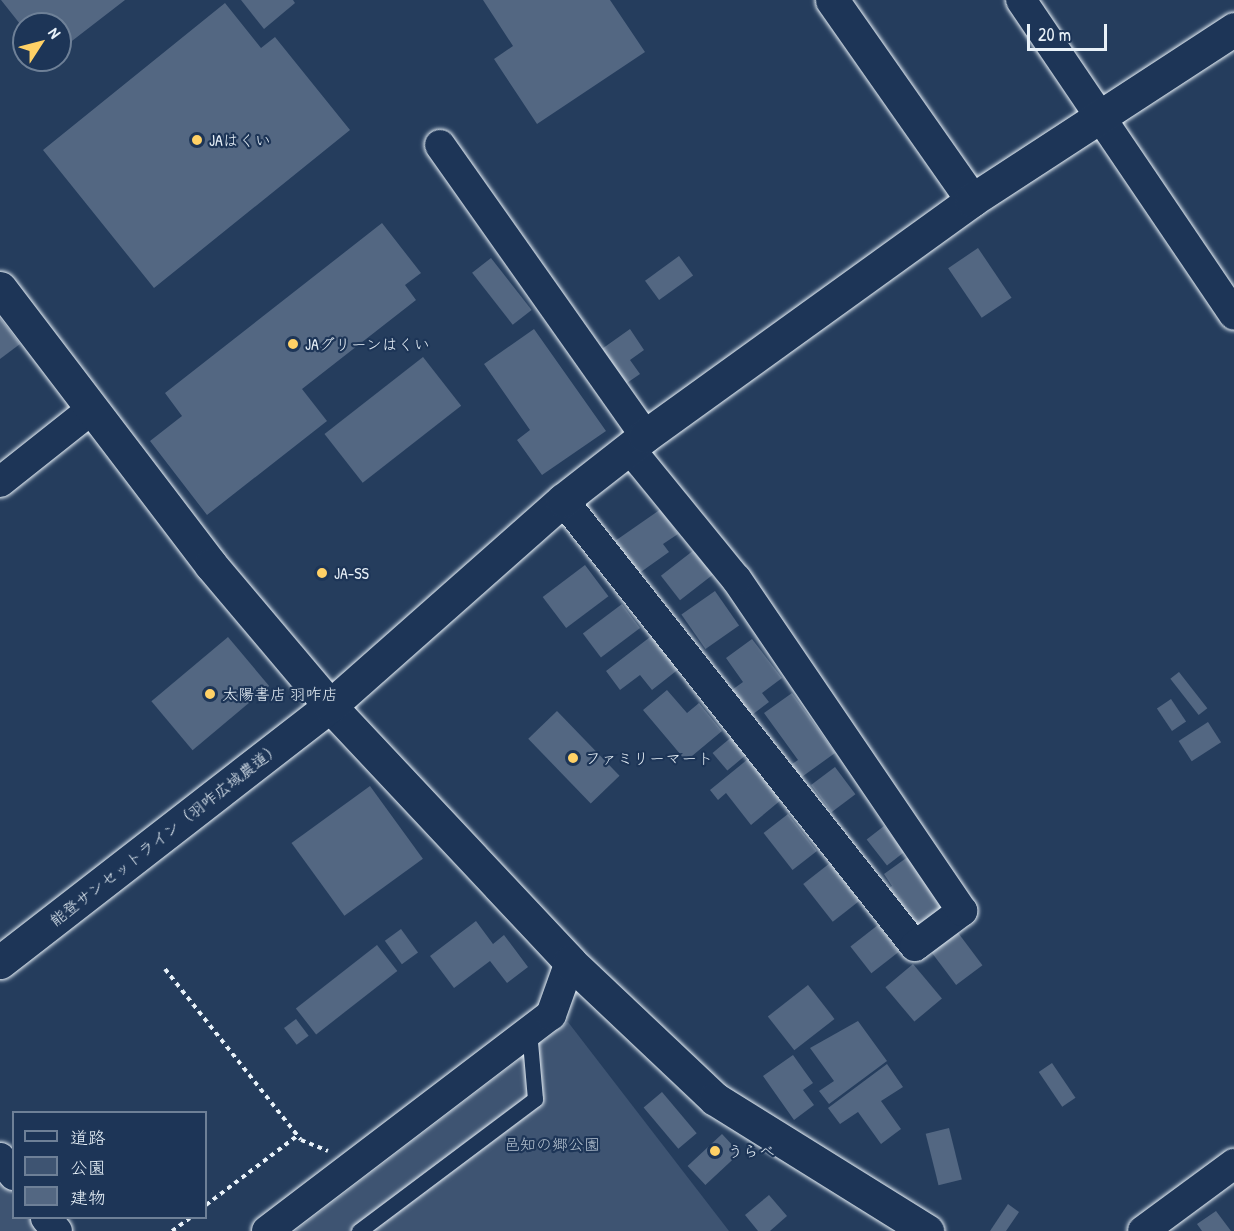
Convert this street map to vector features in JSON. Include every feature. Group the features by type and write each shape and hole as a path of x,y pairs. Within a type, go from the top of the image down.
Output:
{"street":[{"path":"832,0 972,200"},
{"path":"1021,0 1234,315"},
{"name":"能登サンセットライン（羽咋広域農道）","path":"0,962 330,706 563,500 637,442 972,200 1101,118 1234,29"},
{"path":"440,145 637,442 736,579 962,911 915,946 563,500"},
{"path":"0,288 212,565 330,706 570,962 715,1099 927,1231"},
{"path":"0,482 92,409"},
{"path":"278,1228 551,1015 570,962"},
{"path":"0,1158 12,1173"},
{"path":"1143,1231 1234,1164"},
{"path":"47,1219 57,1231"}],"lane":[{"path":"359,1231 535,1098 530,1031"}],"path":[{"path":"165,969 297,1136 360,1163"},
{"path":"207,1204 297,1136"},
{"path":"172,1231 189,1219"}],"green space":[{"name":"邑知の郷公園","path":"568,1022 729,1231 295,1231"},
{"path":"0,1172 12,1189 12,1219 37,1219 46,1231 0,1231"}],"building":[{"path":"1,0 125,0 72,41 72,12 12,12 12,14"},
{"path":"241,0 293,0 295,3 264,29"},
{"path":"483,0 610,0 645,52 537,124 494,59 513,46"},
{"name":"JAはくい","path":"225,3 261,48 275,37 350,130 154,288 43,150"},
{"name":"JAグリーンはくい","path":"382,223 421,273 405,285 416,300 302,389 327,421 207,515 150,441 182,416 165,393"},
{"path":"978,248 1012,298 982,318 948,268"},
{"path":"679,256 693,275 659,300 645,281"},
{"path":"491,258 532,310 513,325 472,273"},
{"path":"0,318 20,344 0,359"},
{"path":"534,329 606,431 542,475 517,440 530,430 484,364"},
{"path":"630,329 644,350 630,360 640,374 624,385 599,351"},
{"path":"423,357 461,406 363,483 324,434"},
{"path":"661,509 678,534 663,544 669,552 638,574 615,541"},
{"path":"694,550 713,574 680,600 661,576"},
{"path":"585,565 608,596 566,628 543,597"},
{"path":"715,591 739,625 706,649 681,615"},
{"path":"622,604 640,628 601,657 583,633"},
{"path":"654,634 680,668 652,690 640,675 620,690 606,671"},
{"name":"太陽書店 羽咋店","path":"228,637 269,686 193,750 151,701"},
{"path":"752,639 782,678 762,693 769,702 748,718 729,692 743,682 726,658"},
{"path":"1179,672 1207,708 1199,715 1170,679"},
{"path":"667,690 687,713 699,703 722,731 686,761 643,710"},
{"path":"792,693 835,753 799,779 789,766 798,760 764,713"},
{"path":"1171,699 1186,721 1172,731 1157,709"},
{"name":"ファミリーマート","path":"557,711 620,776 591,804 528,739"},
{"path":"1208,722 1221,742 1192,761 1179,741"},
{"path":"734,735 749,753 727,771 713,753"},
{"path":"748,759 781,800 751,825 726,793 718,800 710,790"},
{"path":"835,767 855,794 832,812 811,785"},
{"path":"370,786 423,859 344,916 292,843"},
{"path":"788,814 817,851 793,870 764,833"},
{"path":"884,826 904,852 887,866 867,840"},
{"path":"909,856 945,906 911,931 883,892 892,886 884,874"},
{"path":"830,863 860,901 833,922 803,884"},
{"path":"476,921 493,944 504,935 528,967 507,983 490,961 454,988 430,956"},
{"path":"878,925 899,952 871,973 850,947"},
{"path":"401,929 418,952 402,964 385,941"},
{"path":"956,930 982,965 956,985 930,950"},
{"path":"377,945 397,971 316,1034 296,1008"},
{"path":"913,964 942,998 914,1022 885,987"},
{"path":"808,985 834,1019 794,1050 768,1016"},
{"path":"296,1019 309,1036 297,1045 284,1028"},
{"path":"858,1021 887,1061 829,1104 819,1091 834,1081 810,1048"},
{"path":"793,1055 813,1083 803,1090 814,1105 794,1120 763,1076"},
{"path":"1052,1063 1075,1098 1062,1107 1039,1072"},
{"path":"887,1064 903,1087 881,1101 901,1129 881,1144 858,1112 840,1124 828,1108"},
{"path":"662,1092 697,1133 678,1149 644,1107"},
{"path":"949,1128 962,1179 939,1185 926,1134"},
{"path":"722,1134 740,1153 705,1185 688,1166"},
{"path":"769,1195 787,1216 770,1231 758,1231 745,1215"},
{"path":"1008,1204 1019,1212 1006,1231 990,1231"},
{"path":"1216,1211 1231,1231 1202,1231 1197,1224"}],"place":[{"name":"JAはくい","path":"197,140"},
{"name":"JAグリーンはくい","path":"293,344"},
{"name":"JA-SS","path":"322,573"},
{"name":"太陽書店 羽咋店","path":"210,694"},
{"name":"ファミリーマート","path":"573,758"},
{"name":"うらべ","path":"715,1151"}]}
